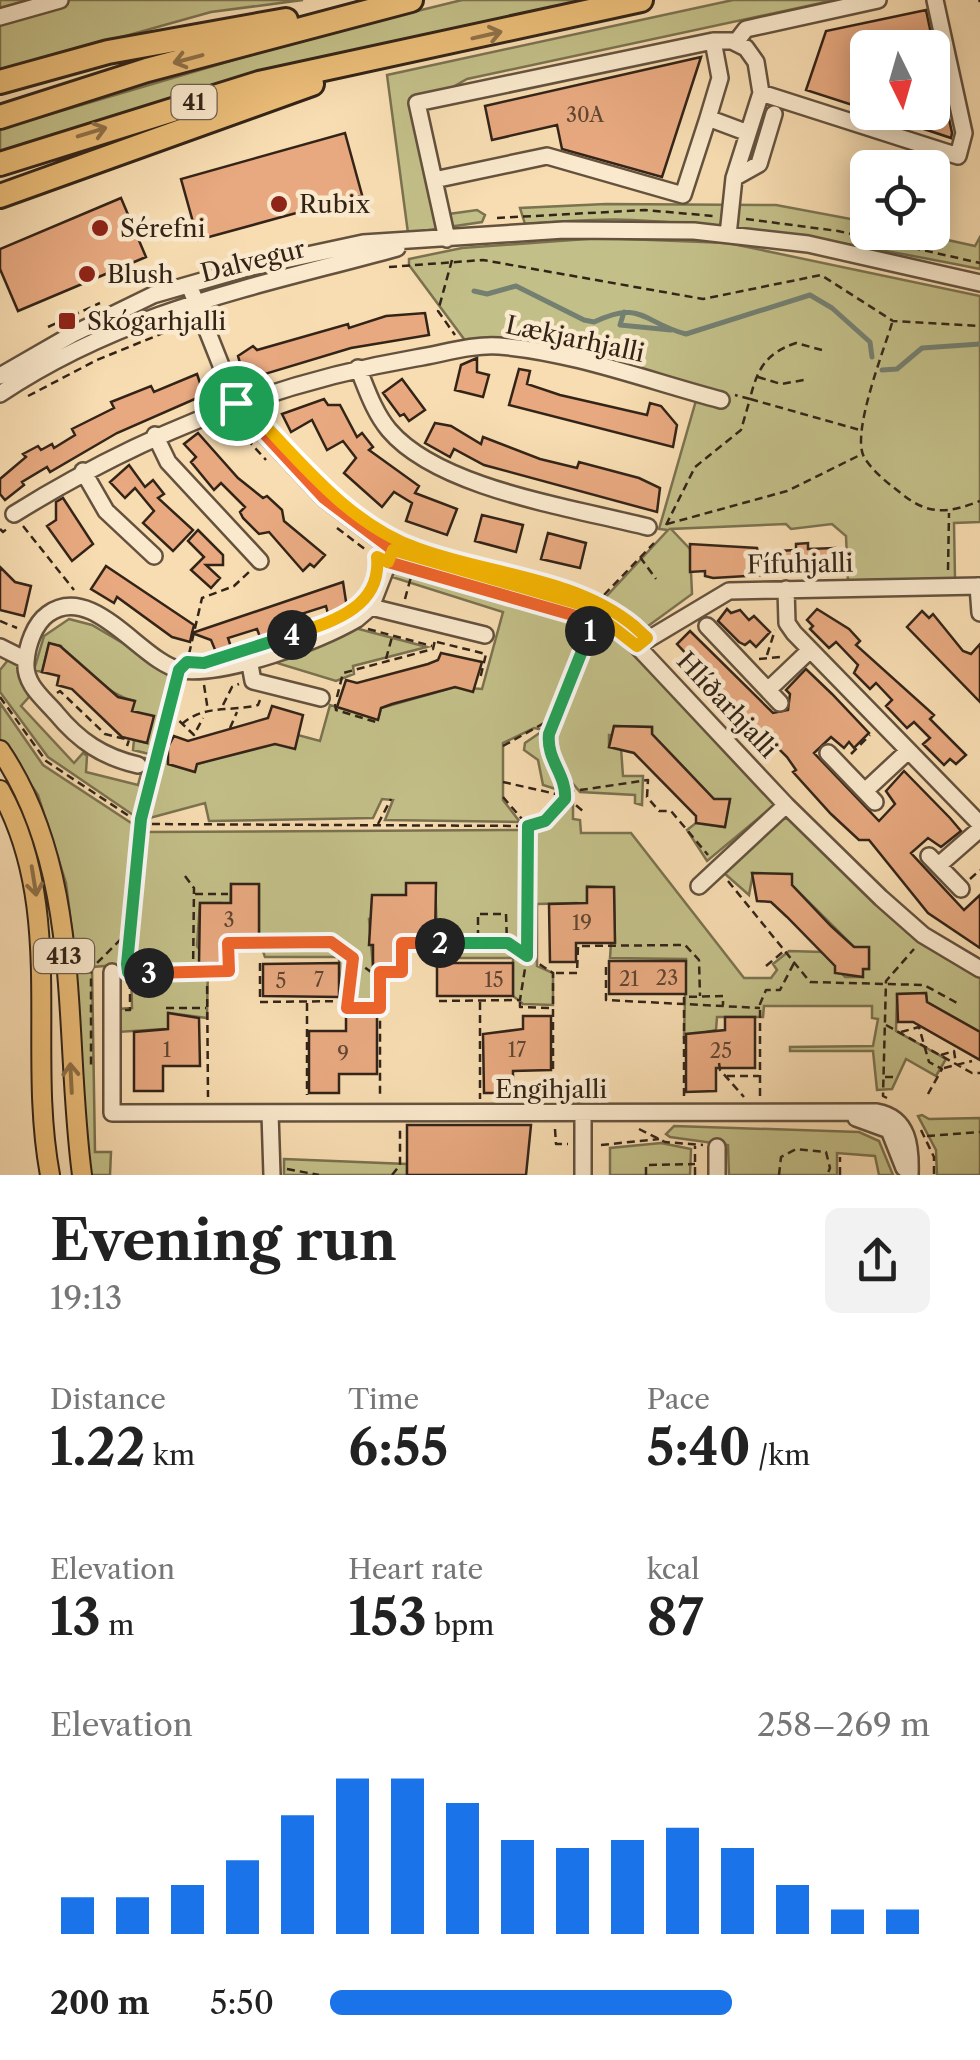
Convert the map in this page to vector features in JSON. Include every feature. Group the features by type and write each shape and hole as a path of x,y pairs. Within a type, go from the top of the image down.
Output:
{"highway":[{"name":"41","path":"0,116 147,70 411,0"},
{"name":"41","path":"0,164 259,83 641,0"},
{"path":"0,82 200,32 384,7"},
{"path":"0,196 392,56"}],"main road":[{"name":"413","path":"0,750 28,790 49,848 62,923 72,1096 82,1175"},
{"name":"413","path":"0,790 31,864 41,924 40,1098 50,1175"}],"street":[{"path":"0,17 60,0"},
{"path":"736,42 746,29 878,0"},
{"path":"761,93 958,156 964,133 935,0"},
{"path":"434,180 547,156 683,195 720,78 712,41"},
{"path":"447,239 416,103 712,41 736,42 756,62 761,93 734,178 728,235"},
{"path":"734,178 755,170 774,114"},
{"path":"708,118 748,133"},
{"name":"Dalvegur","path":"0,376 116,312 188,285 341,246 564,230 728,235 808,244 980,283"},
{"name":"Dalvegur","path":"0,394 98,340 194,301 416,243"},
{"name":"Hlíðarhjalli","path":"188,285 229,406 391,556 594,618 637,646 786,806 923,935 980,969"},
{"name":"Lækjarhjalli","path":"229,406 358,368 492,346 527,349 727,397"},
{"path":"358,368 373,408 390,431 439,468 648,527"},
{"path":"14,514 83,471 155,435 229,406"},
{"path":"155,435 168,462 260,561"},
{"path":"83,471 106,512 154,556"},
{"path":"138,765 113,759 75,736 30,683 23,659 44,617 73,606 88,610 179,670 244,661 357,618 371,607 391,556"},
{"path":"979,586 980,613"},
{"name":"Fífuhjalli","path":"637,646 729,591 979,586"},
{"path":"786,589 787,623 980,826 935,860 960,889"},
{"path":"371,607 486,636"},
{"path":"706,626 780,702"},
{"path":"0,647 23,659"},
{"path":"768,690 810,650"},
{"path":"244,661 253,681 321,698"},
{"path":"828,754 870,796 908,750"},
{"path":"699,886 786,806"},
{"name":"Engihjalli","path":"112,972 112,1113 877,1112 895,1118 909,1142 908,1175"},
{"path":"270,1114 277,1172"},
{"path":"583,1114 583,1175"},
{"path":"716,1147 717,1175"}],"path":[{"path":"374,268 452,260 533,266 703,298 821,275 893,321 980,326"},
{"path":"452,260 438,312 459,340"},
{"path":"893,321 861,430 862,454 880,477 922,510 949,511 980,500"},
{"path":"18,402 97,360 184,326"},
{"path":"584,812 566,794 548,748 556,716 594,618 612,583 666,525 695,467 742,430 756,376 766,359 790,344 810,343 822,350"},
{"path":"756,376 781,384 804,380"},
{"path":"727,397 750,399 861,430"},
{"path":"229,406 266,459"},
{"path":"666,525 787,491 862,454"},
{"path":"948,586 949,511"},
{"path":"14,514 81,600"},
{"path":"327,519 413,572 401,615"},
{"path":"640,556 656,578"},
{"path":"260,561 234,586 202,598 187,662 179,670 168,710 141,824 128,972 229,971 228,943 331,942 372,972 402,972 402,943 508,943"},
{"path":"357,618 366,628 392,636 486,654 480,679"},
{"path":"594,618 602,630"},
{"path":"0,622 28,631 23,659"},
{"path":"434,644 440,624"},
{"path":"386,662 392,636"},
{"path":"767,658 770,637"},
{"path":"376,722 335,706 343,673 434,644"},
{"path":"757,659 782,657"},
{"path":"222,706 232,687 245,682 244,661"},
{"path":"168,710 194,737 208,712 222,706 238,710 258,706 264,684"},
{"path":"56,695 60,690 105,734 128,740 126,750"},
{"path":"206,693 208,712"},
{"path":"0,697 46,762 141,824 528,826 552,816 566,794"},
{"path":"230,728 238,710"},
{"path":"182,724 190,717 204,716"},
{"path":"503,746 556,716"},
{"path":"863,741 868,737"},
{"path":"503,782 566,794 648,780 647,797 659,810 671,810 715,864"},
{"path":"503,797 528,826 527,956 520,1007 553,1008"},
{"path":"378,825 391,799"},
{"path":"185,876 193,882 194,894 193,974"},
{"path":"724,877 810,982 924,985 959,1004"},
{"path":"215,885 216,894"},
{"path":"194,894 228,894"},
{"path":"505,937 478,937 478,914 506,914 508,943 553,973 578,973 578,946 685,945 696,954 700,996"},
{"path":"91,1084 91,969 130,930"},
{"path":"648,938 648,946"},
{"path":"898,1104 883,1096 886,982 916,946"},
{"path":"766,966 785,951"},
{"path":"353,958 347,1008 380,1008"},
{"path":"260,962 260,1002 346,1001"},
{"path":"760,1102 760,1008 766,990 780,990 794,962"},
{"path":"606,967 606,1000 760,1008"},
{"path":"380,972 380,1103"},
{"path":"553,973 556,1144 659,1139"},
{"path":"208,974 208,1104"},
{"path":"684,1102 684,997 723,996 723,1008"},
{"path":"439,1001 520,1000"},
{"path":"480,1001 480,1102"},
{"path":"307,1002 307,1103"},
{"path":"166,1008 207,1008"},
{"path":"885,1024 956,1065 980,1073"},
{"path":"899,1032 919,1027 930,1062 942,1069"},
{"path":"940,1055 954,1051 956,1065"},
{"path":"928,1094 942,1069 972,1061"},
{"path":"720,1063 725,1076 749,1102"},
{"path":"725,1076 760,1076"},
{"path":"884,1077 897,1077"},
{"path":"629,1122 665,1142 716,1147"},
{"path":"392,1175 400,1166 400,1123"},
{"path":"918,1125 934,1157 934,1175"},
{"path":"664,1132 665,1142"},
{"path":"695,1145 695,1175"},
{"path":"778,1175 780,1157 796,1149 826,1152 830,1168 826,1175"},
{"path":"840,1157 840,1175"},
{"path":"646,1175 646,1164 695,1164"},
{"path":"277,1172 311,1170 318,1175"}],"shaded area":[{"path":"0,0 303,0 211,12 0,71"},
{"path":"462,0 589,0 200,89 0,157 0,129 319,35"},
{"path":"733,0 835,0 467,79 422,105 434,216 477,210 485,215 482,222 408,233 387,75"},
{"path":"776,205 850,219 850,245 676,223 578,220 525,224 520,208"},
{"path":"980,237 980,269 877,250 950,250 950,240 975,246"},
{"path":"600,238 728,243 980,296 980,522 954,523 955,579 848,583 846,536 832,524 791,529 786,524 671,529 690,549 692,594 644,629 603,600 668,530 659,529 699,390 467,343 409,265 409,259 462,248"},
{"path":"405,563 575,609 572,617 593,624 597,618 778,802 707,861 687,830 696,823 724,827 730,800 714,799 652,734 652,727 614,726 613,735 609,735 609,747 621,748 623,776 643,776 642,805 635,803 635,795 580,792 558,766 546,732 543,748 559,790 543,785 538,760 524,750 525,743 544,730 534,728 503,743 503,800 520,822 385,820 393,800 382,799 373,818 209,821 205,803 146,819 163,744 168,747 169,764 194,772 197,764 298,735 320,741 330,705 378,719 381,708 455,687 482,689 503,612 392,577 395,569"},
{"path":"69,619 92,625 175,674 153,755 133,750 134,740 147,743 131,716 134,701 79,667 57,660 61,646 49,644 42,672 34,670 44,636"},
{"path":"355,628 427,647 353,666 354,674 336,681 267,660"},
{"path":"8,660 22,665 21,677 29,697 21,706 74,763 83,753 87,756 86,772 138,785 145,758 153,760 139,819 48,757 0,692 0,670"},
{"path":"0,703 43,765 145,832 526,830 552,823 573,804 573,819 580,820 581,833 631,833 744,978 771,978 777,970 773,964 789,951 823,952 845,977 862,977 863,969 869,969 869,948 854,947 792,885 753,873 749,895 724,873 783,819 792,818 909,931 980,976 980,1032 927,1002 926,993 897,994 896,1031 946,1059 936,1076 906,1059 892,1089 877,1090 873,1051 790,1051 790,1047 873,1046 878,1019 872,1018 872,1006 764,1006 763,1017 717,1017 716,1030 684,1037 686,959 610,958 611,943 615,942 614,888 587,886 587,910 577,903 537,904 537,966 553,973 553,1005 523,1004 513,996 513,958 438,958 435,884 406,907 369,919 373,967 380,967 380,1008 347,1008 346,1001 340,999 339,957 265,957 259,940 259,885 231,884 230,914 222,914 221,903 200,903 197,946 208,963 207,1018 169,1013 168,1039 164,1039 163,1029 118,1032 118,1009 132,1008 131,964 92,967 95,1152 111,1152 110,1175 89,1175 78,1061 76,963 66,883 38,795 0,739"},
{"path":"918,1116 929,1119 980,1118 980,1175 937,1175 936,1150"},
{"path":"674,1126 859,1132 879,1141 893,1175 879,1175 875,1156 837,1153 837,1175 729,1175 728,1145 670,1137 666,1134"},
{"path":"661,1143 691,1149 690,1175 610,1175 610,1148"},
{"path":"284,1159 407,1164 407,1175 284,1175"}],"building":[{"path":"926,10 930,30 850,30 850,104 806,90 826,31"},
{"path":"701,57 662,177 562,149 557,125 492,140 485,106"},
{"path":"950,124 951,138 927,130 950,130"},
{"path":"345,133 362,195 198,240 181,179"},
{"path":"121,198 146,257 18,311 0,269 0,249"},
{"path":"425,313 429,335 351,348 245,380 238,356 253,346 257,350 348,324 349,328 386,316"},
{"path":"477,358 477,372 489,375 483,397 455,390 461,365"},
{"path":"519,369 530,371 527,384 560,395 647,415 650,403 661,406 677,425 673,447 509,405"},
{"path":"197,374 204,395 117,433 50,472 47,467 22,482 24,485 5,500 0,494 0,479 26,457 23,454 38,446 41,450 52,444 54,448 75,435 72,429 114,408 111,402 151,386 154,392"},
{"path":"402,379 425,410 409,421 404,414 400,416 383,393"},
{"path":"324,399 328,405 340,405 357,437 362,433 373,447 369,450 419,486 415,493 457,509 447,535 406,521 412,503 394,492 382,507 344,473 356,458 343,441 327,450 312,420 291,432 282,414"},
{"path":"435,423 451,426 481,444 483,437 540,459 577,468 579,462 639,478 660,488 657,512 484,465 454,449 450,457 425,443"},
{"path":"198,433 238,478 263,498 267,496 282,510 284,521 325,555 314,567 310,564 303,571 269,532 259,534 243,518 240,512 245,507 221,483 214,490 191,462 196,457 184,444"},
{"path":"129,465 145,487 153,480 164,494 158,498 193,530 173,551 143,523 154,511 135,488 125,498 110,482"},
{"path":"63,498 93,544 72,561 47,526 56,520 56,502"},
{"path":"482,515 523,525 516,552 475,541"},
{"path":"198,530 223,555 223,565 206,565 220,578 211,588 191,570 204,557 188,541"},
{"path":"548,533 586,543 580,568 541,559"},
{"path":"808,543 808,549 835,548 836,572 807,573 807,566 783,565 783,574 713,578 705,576 705,571 690,572 690,544 757,548 758,552 796,550 796,544"},
{"path":"106,566 194,625 190,642 172,637 117,597 114,603 91,589"},
{"path":"0,567 15,582 31,586 24,616 0,610"},
{"path":"343,582 347,608 328,614 326,606 298,615 301,624 260,637 257,629 228,638 231,647 216,652 211,640 192,633"},
{"path":"727,609 731,613 740,610 749,620 754,616 770,632 756,647 750,641 745,645 739,642 718,621"},
{"path":"817,609 849,629 860,641 856,645 934,715 930,719 966,755 956,764 950,759 944,765 923,744 930,738 914,722 907,728 886,706 892,700 876,683 870,689 854,673 858,665 836,642 829,648 810,629 813,626 807,620"},
{"path":"922,611 929,618 933,614 963,651 971,654 980,644 980,702 907,627"},
{"path":"690,631 773,713 788,710 790,694 786,690 806,669 832,694 869,733 854,748 849,742 844,748 831,737 814,753 879,821 895,804 886,791 904,771 950,818 961,831 941,847 928,838 911,853 964,910 980,895 980,948 928,913 869,840 859,840 831,814 793,772 796,770 787,757 770,740 752,734 695,675 689,657 677,644"},
{"path":"49,643 60,646 118,697 135,701 132,711 154,716 147,743 122,737 72,689 57,685 59,676 42,672"},
{"path":"441,653 482,662 473,692 455,687 392,704 381,708 378,720 337,707 346,680 357,683 428,664 438,660"},
{"path":"272,706 303,715 295,749 275,744 197,764 195,772 168,764 168,747 174,736 188,741 268,718"},
{"path":"614,726 652,727 652,734 714,799 730,799 725,827 696,823 696,816 634,753 609,747"},
{"path":"752,873 792,874 792,885 831,926 854,947 869,947 869,969 863,969 863,977 835,973 835,966 771,902 757,901"},
{"path":"406,883 436,883 435,941 398,941 397,968 373,968 373,945 369,945 372,895 406,895"},
{"path":"231,884 259,884 259,940 226,940 226,963 199,963 200,903 231,903"},
{"path":"587,887 614,887 615,943 576,943 576,962 550,962 549,904 587,903"},
{"path":"609,961 686,961 686,994 609,994"},
{"path":"339,963 339,997 263,996 263,964"},
{"path":"437,963 513,963 513,996 437,996"},
{"path":"926,993 927,1002 980,1032 980,1060 913,1022 898,1022 897,994"},
{"path":"168,1013 199,1018 200,1066 163,1066 163,1091 134,1091 134,1032 168,1029"},
{"path":"346,1014 377,1014 377,1074 339,1074 339,1093 309,1093 309,1031 346,1031"},
{"path":"523,1016 551,1016 551,1070 513,1071 513,1093 484,1093 483,1034 523,1029"},
{"path":"725,1017 755,1017 755,1068 716,1068 716,1091 686,1092 686,1034 725,1030"},
{"path":"407,1125 531,1125 526,1175 407,1175"}],"waterway":[{"path":"474,291 487,294 516,286 584,320 594,322 610,315 633,313 686,334 810,295 832,308 870,342 872,357"},
{"path":"624,312 620,325 671,330"},
{"path":"882,370 897,369 922,348 980,344"}],"place":[{"name":"Rubix","path":"279,204"},
{"name":"Sérefni","path":"100,228"},
{"name":"Blush","path":"87,274"},
{"name":"Skógarhjalli","path":"67,321"}],"route":[{"path":"236,403 265,394 267,400 260,409 260,420 352,512 383,533 418,549 581,594 609,606 647,638 637,646 604,616 586,606 393,550 388,562 377,557 370,590 352,612 215,660 187,662 179,670 141,819 128,972 229,971 228,943 331,942 353,958 347,1008 380,1008 380,972 402,972 402,943 508,943 527,956 528,826 545,821 565,799 564,785 548,748 549,734 576,658 593,625 576,616 388,562 393,550 324,498 236,403"}]}
